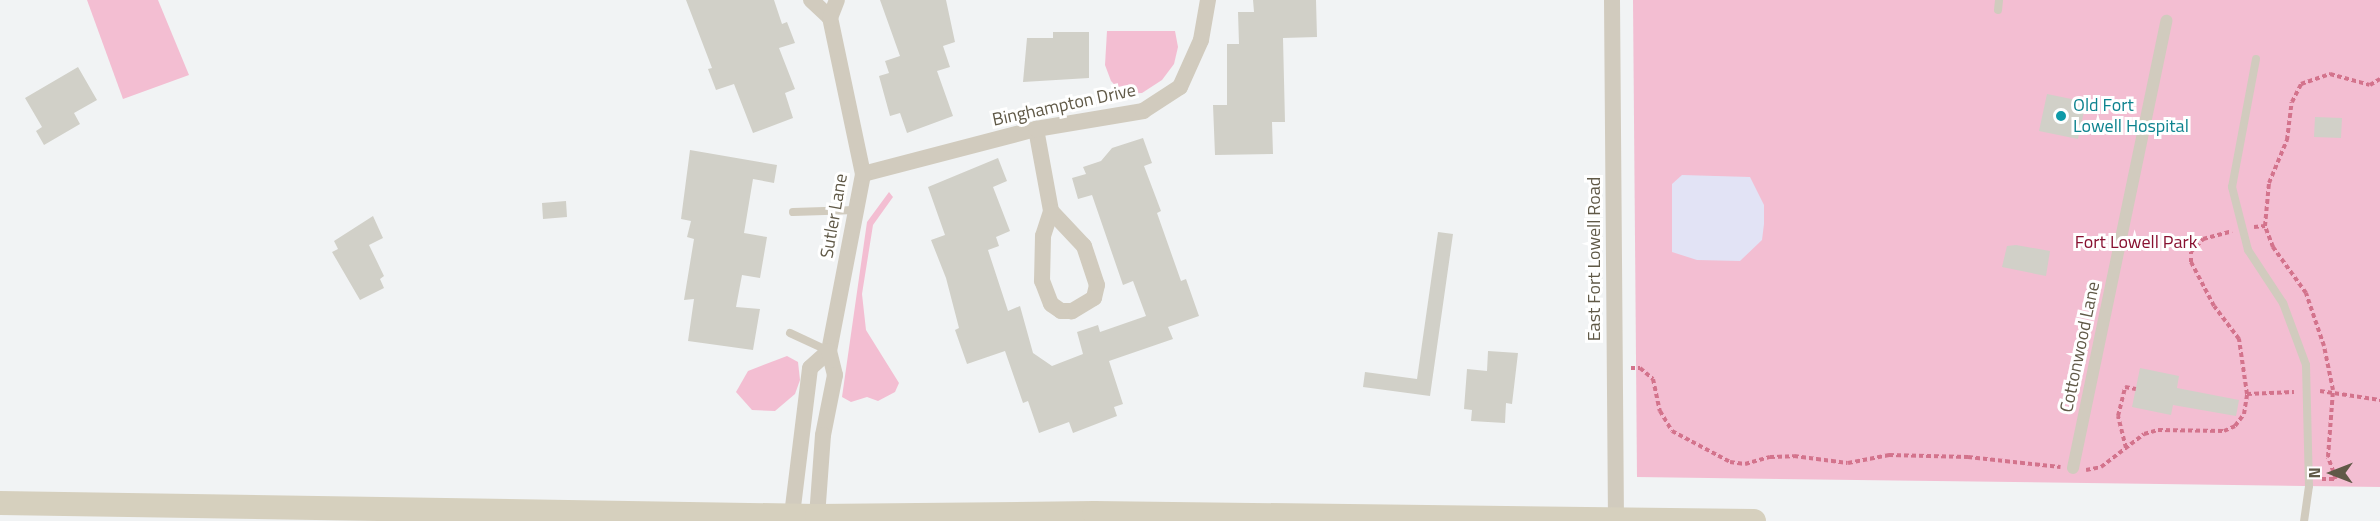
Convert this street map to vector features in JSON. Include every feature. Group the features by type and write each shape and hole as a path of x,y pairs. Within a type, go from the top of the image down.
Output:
{"main road":[{"path":"0,503 249,515 792,515 915,519 1616,517 1754,521"}],"street":[{"path":"811,0 830,18 837,0"},
{"name":"Binghampton Drive","path":"862,174 1036,129 1143,111 1180,87 1201,40 1208,0"},
{"name":"East Fort Lowell Road","path":"1612,0 1616,517"},
{"name":"Sutler Lane","path":"817,516 823,435 835,375 829,351 862,174 830,18"},
{"name":"Cottonwood Lane","path":"2073,468 2166,21"},
{"path":"1036,129 1051,211 1043,236 1042,281 1051,304 1072,311 1094,298 1097,285 1084,246 1051,211"},
{"path":"792,515 810,368 829,351"}],"lane":[{"path":"1998,10 1999,0"},
{"path":"2256,59 2232,187 2248,250 2283,303 2306,365 2309,479 2304,521"},
{"path":"793,212 855,210"},
{"path":"790,333 829,351"}],"path":[{"path":"2309,479 2336,479 2328,457 2333,390 2310,302 2273,247 2265,226 2269,183 2287,140 2292,102 2301,84 2330,74 2370,85 2380,79"},
{"path":"1615,368 1640,368 1653,379 1660,411 1672,432 1730,462 1745,464 1786,456 1848,463 1889,456 1968,457 2073,468 2101,468 2144,434 2158,430 2224,432 2235,426 2244,414 2247,394 2239,339 2214,306 2191,262 2191,252 2203,239 2265,226"},
{"path":"2126,448 2118,416 2125,387 2136,389"}],"green space":[{"path":"87,0 158,0 189,75 123,99"},
{"name":"Fort Lowell Park","path":"1633,0 2380,0 2380,487 1637,477"},
{"path":"1107,31 1175,31 1178,47 1174,64 1162,80 1142,93 1123,94 1111,81 1105,65"},
{"path":"889,192 893,197 873,225 862,294 866,330 899,383 895,392 878,401 867,397 851,402 842,397 867,222"},
{"path":"787,356 798,362 800,380 795,394 775,411 752,410 736,392 748,371"}],"sand":[{"path":"1682,175 1750,177 1764,205 1764,224 1762,240 1740,261 1697,260 1672,252 1672,184"}],"building":[{"path":"686,0 774,0 782,24 787,22 795,43 779,48 795,89 785,93 793,118 753,133 734,84 716,90 708,69 712,68"},
{"path":"880,0 946,0 955,42 943,46 950,67 937,71 953,116 907,133 900,113 890,116 879,76 889,73 885,61 900,56"},
{"path":"1253,0 1316,0 1317,37 1283,38 1285,122 1272,122 1273,154 1215,155 1213,105 1227,105 1227,44 1239,44 1238,12 1254,12"},
{"path":"1053,32 1089,32 1089,78 1023,82 1027,38 1053,38"},
{"path":"78,67 97,100 74,113 80,124 44,145 36,131 42,127 25,98"},
{"path":"2047,94 2086,102 2078,139 2039,131"},
{"path":"2315,117 2342,118 2341,138 2314,137"},
{"path":"1143,138 1152,163 1144,166 1161,211 1157,213 1181,281 1186,279 1199,316 1168,327 1173,339 1109,361 1123,404 1114,407 1117,416 1073,433 1069,422 1039,433 1028,401 1023,403 1005,351 967,364 955,330 959,328 946,278 931,240 945,235 928,187 998,158 1007,181 993,187 1010,231 996,237 999,246 988,250 1008,311 1020,306 1033,353 1052,366 1083,354 1077,332 1098,325 1100,332 1146,316 1133,281 1123,285 1092,195 1078,199 1072,178 1086,174 1083,167 1101,161 1112,148"},
{"path":"690,150 777,165 774,183 753,179 744,233 767,237 760,278 742,275 736,307 760,309 753,350 688,341 694,299 684,300 694,239 687,237 691,221 681,219"},
{"path":"566,201 567,217 543,219 542,203"},
{"path":"373,216 383,238 369,245 384,276 380,279 384,288 360,300 332,252 338,249 334,241"},
{"path":"1438,232 1453,234 1430,396 1363,387 1365,372 1417,379"},
{"path":"2016,245 2050,251 2046,276 2002,267 2007,246"},
{"path":"1488,351 1518,353 1512,404 1506,403 1505,423 1471,421 1472,410 1464,409 1467,369 1487,371"},
{"path":"2140,368 2179,376 2177,388 2239,400 2236,416 2173,405 2171,415 2132,407"}],"place":[{"name":"Old Fort Lowell Hospital","path":"2061,116"}]}
